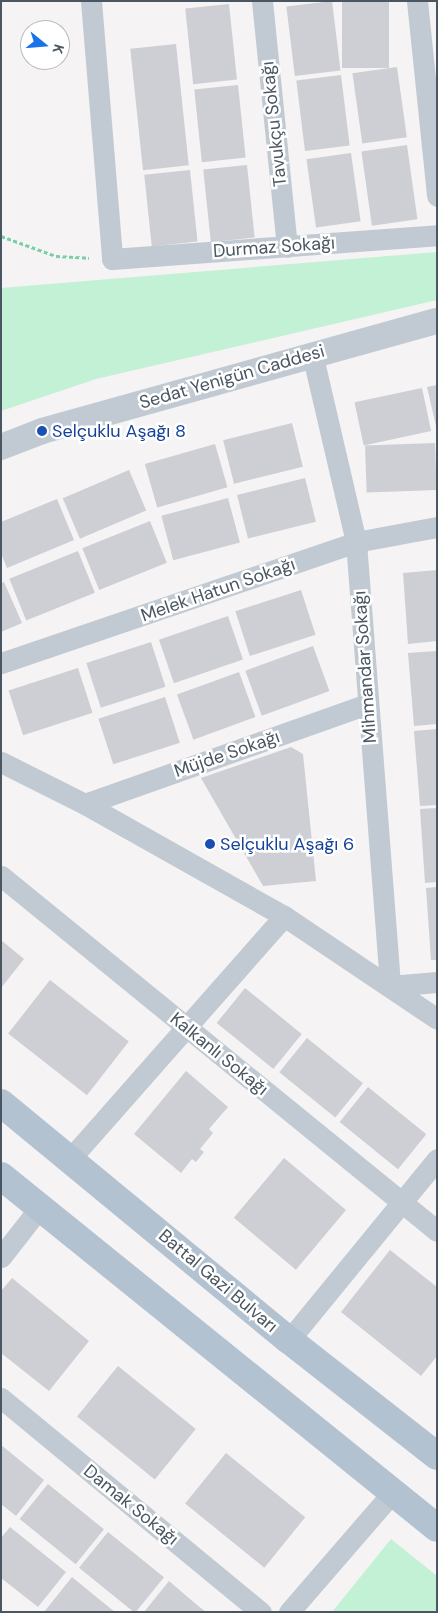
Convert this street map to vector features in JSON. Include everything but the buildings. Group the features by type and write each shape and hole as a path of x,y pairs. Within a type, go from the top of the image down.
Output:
{"main road":[{"name":"Battal Gazi Bulvarı","path":"1,1103 289,1340 437,1456"},
{"path":"1,1176 437,1528"}],"street":[{"path":"91,1 112,259"},
{"name":"Tavukçu Sokağı","path":"262,1 286,246"},
{"path":"417,1 437,196"},
{"name":"Durmaz Sokağı","path":"112,259 437,235"},
{"name":"Sedat Yenigün Caddesi","path":"1,447 42,431 312,353 437,321"},
{"name":"Mihmandar Sokağı","path":"312,353 356,542 390,986"},
{"name":"Melek Hatun Sokağı","path":"1,663 356,542 437,527"},
{"name":"Müjde Sokağı","path":"85,804 368,704"},
{"path":"1,762 85,804 284,916 437,1019"},
{"name":"Kalkanlı Sokağı","path":"1,876 437,1231"},
{"path":"70,1159 284,916"},
{"path":"390,986 437,982"},
{"path":"289,1340 437,1159"},
{"path":"1,1257 40,1207"},
{"name":"Damak Sokağı","path":"1,1398 261,1612"},
{"path":"289,1612 393,1492"}],"path":[{"path":"1,236 56,256 112,259"}],"green space":[{"path":"437,252 437,300 96,379 1,411 1,288"},
{"path":"391,1539 437,1576 437,1612 332,1612"}],"place":[{"name":"Selçuklu Aşağı 8","path":"42,431"},
{"name":"Selçuklu Aşağı 6","path":"210,844"}]}
